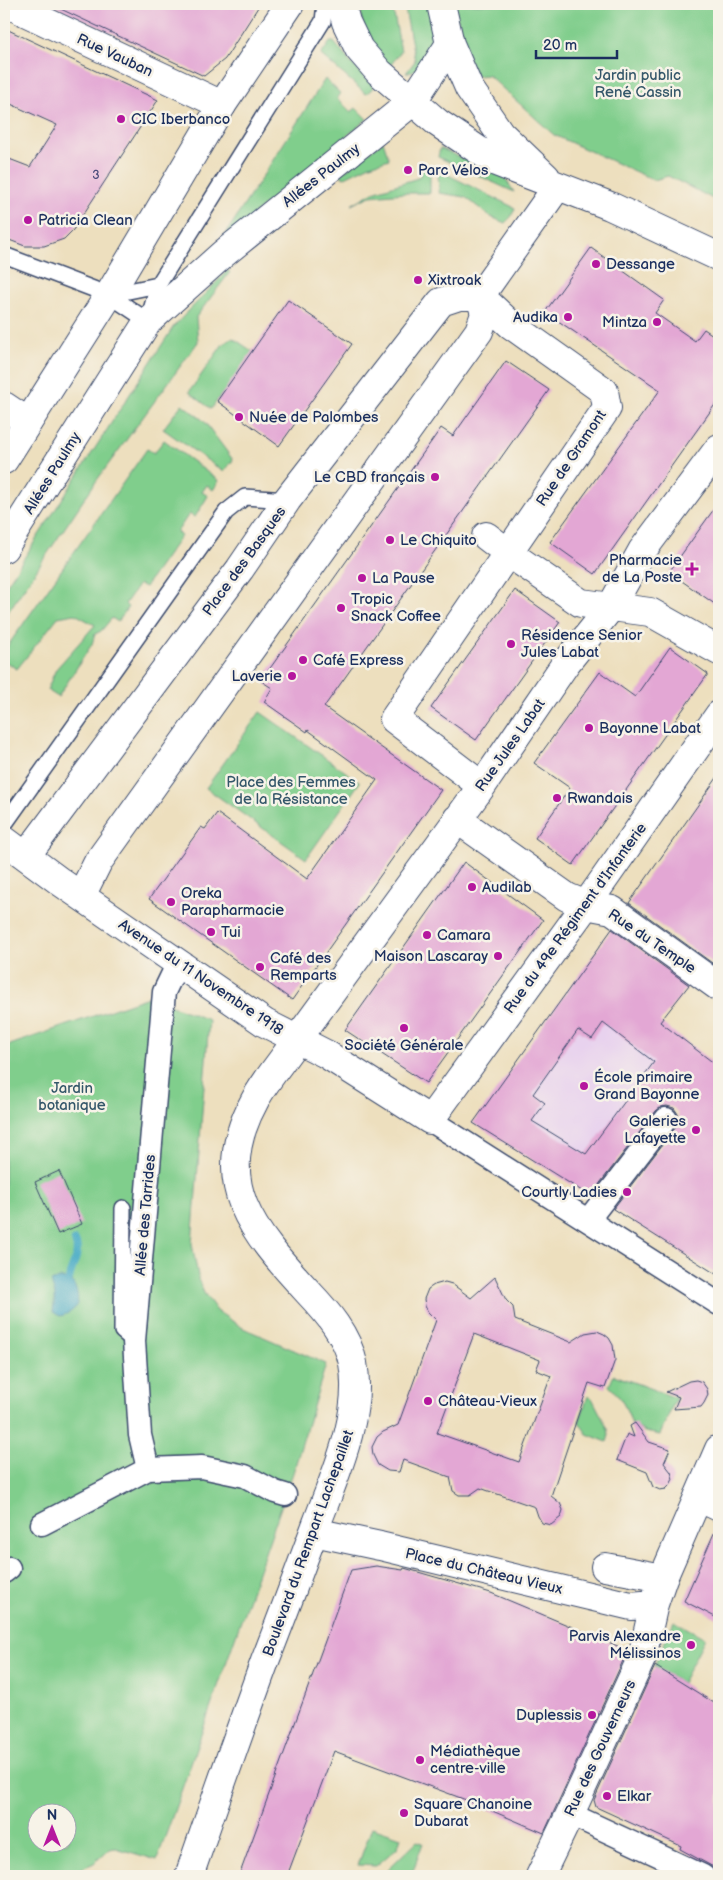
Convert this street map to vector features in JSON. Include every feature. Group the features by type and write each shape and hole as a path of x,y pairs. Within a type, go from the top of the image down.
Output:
{"street":[{"name":"Rue Vauban","path":"8,4 222,104"},
{"path":"4,460 108,295 222,104 290,4"},
{"path":"341,4 346,22 359,49 379,72 438,123 496,162 610,206 719,257"},
{"path":"442,4 450,44 470,88 500,133 557,186"},
{"name":"Allées Paulmy","path":"4,548 148,321 223,254 412,102 450,44"},
{"path":"82,896 98,862 479,331 485,314 480,296 557,186"},
{"name":"Place des Basques","path":"26,856 240,569 287,500 441,302 459,296 480,296"},
{"name":"Rue de Gramont","path":"480,296 510,324 604,391 607,408 496,544 394,719 482,786"},
{"path":"4,406 28,422"},
{"name":"Rue Jules Labat","path":"296,1040 482,786 566,662 611,606 642,551 719,448"},
{"path":"496,544 581,603 650,612 719,651"},
{"name":"Rue du 49e Régiment d'Infanterie","path":"430,1120 586,905 719,715"},
{"name":"Rue du Temple","path":"457,819 567,897 586,905 612,910 719,987"},
{"name":"Avenue du 11 Novembre 1918","path":"4,840 265,1023 326,1054 430,1120"},
{"name":"Allée des Tarrides","path":"148,1469 140,1435 134,1341 164,992 178,963"},
{"name":"Boulevard du Rempart Lachepaillet","path":"189,1876 234,1744 335,1473 354,1407 353,1363 346,1345 327,1312 277,1258 250,1222 242,1205 238,1190 236,1170 237,1147 255,1100 296,1040"},
{"path":"588,1220 666,1119"},
{"path":"430,1120 719,1304"},
{"name":"Rue des Gouverneurs","path":"540,1876 642,1657 654,1604 663,1578 709,1502 719,1449"},
{"path":"42,1524 148,1469 202,1467 245,1476 275,1492 285,1495"},
{"name":"Place du Château Vieux","path":"314,1532 631,1606 654,1604"},
{"path":"605,1567 663,1578"},
{"path":"570,1814 703,1876"}],"lane":[{"name":"Allées Paulmy","path":"148,321 158,285 323,21 326,4"},
{"path":"4,255 108,295 148,321"},
{"path":"108,295 158,285"},
{"path":"4,825 226,512 245,497 287,500"},
{"path":"123,1208 122,1331 134,1341"}],"shaded area":[{"name":"École primaire Grand Bayonne","path":"585,966 696,1049 588,1195 473,1123"}],"green space":[{"path":"362,4 392,4 401,51 390,66 377,53 364,30 361,13"},
{"path":"404,4 429,4 431,24 428,55 416,70 406,73 415,61"},
{"name":"Jardin public René Cassin","path":"454,4 719,4 719,202 668,176 654,180 554,135 488,75 476,76 466,53"},
{"path":"330,42 334,42 349,61 373,85 373,88 366,94 321,55"},
{"path":"325,79 340,93 337,98 351,112 356,108 367,119 224,239 223,238"},
{"path":"383,141 389,159 370,165 343,178 341,174"},
{"path":"440,148 505,178 514,192 438,157"},
{"path":"424,168 430,168 430,193 370,196 351,205 373,192 418,178"},
{"path":"438,170 515,208 511,217 505,223 491,217 465,197 439,193"},
{"path":"228,270 230,272 196,317 198,342 97,480 4,618 4,589 174,326"},
{"path":"233,338 255,353 252,354 211,409 189,392 223,344"},
{"path":"182,404 204,421 233,460 224,472 163,429"},
{"path":"164,440 219,481 213,490 207,485 202,492 208,496 195,517 189,514 177,532 181,536 145,587 139,584 125,604 128,607 118,622 112,618 101,631 95,634 92,644 58,697 47,690 56,669 95,625 75,614 58,617 17,669 4,661 4,651 147,449 154,453"},
{"name":"Place des Femmes de la Résistance","path":"260,712 360,782 306,859 206,788"},
{"name":"Jardin botanique","path":"148,997 209,1020 192,1244 199,1281 204,1293 217,1311 243,1328 326,1364 293,1473 157,1860 116,1848 109,1849 94,1863 76,1871 72,1876 4,1876 4,1047"},
{"path":"614,1375 676,1398 660,1435 645,1432 632,1425 624,1404 609,1386"},
{"path":"588,1396 592,1398 608,1429 607,1442 587,1434 579,1422"},
{"path":"674,1621 705,1638 682,1683 654,1666"},
{"path":"372,1827 401,1837 398,1847 376,1866 358,1865"},
{"path":"417,1841 423,1843 411,1876 400,1876 386,1871"}],"water":[{"path":"60,1278 72,1281 78,1298 72,1311 60,1316 53,1312 55,1295 51,1282"}],"building":[{"path":"50,4 260,4 225,59 204,76"},
{"path":"4,28 158,100 73,230 64,239 44,246 25,246 4,238 4,157 30,167 57,125 4,101"},
{"path":"591,248 664,300 655,313 695,341 704,329 719,339 719,399 595,574 550,542 660,390 545,312"},
{"path":"288,300 352,344 279,446 217,401"},
{"path":"506,361 549,390 324,707 441,790 292,1000 149,899 201,827 205,829 217,813 307,879 377,780 308,730 307,732 264,702 272,688 261,681 441,428 453,436"},
{"path":"719,502 719,607 669,572"},
{"name":"Résidence Senior Jules Labat","path":"515,590 560,622 476,740 431,708"},
{"path":"670,647 708,674 573,865 535,838 570,788 534,763 600,672 635,697"},
{"path":"719,775 719,968 629,903"},
{"path":"464,862 543,920 426,1083 345,1030"},
{"path":"612,929 689,985 660,1022 719,1067 719,1276 613,1209 676,1127 679,1121 678,1114 674,1108 661,1107 656,1111 590,1196 473,1123","holes":["603,1023 654,1062 586,1154 532,1121 545,1103 533,1094 578,1030 592,1039"]},
{"path":"59,1171 82,1224 58,1234 35,1182"},
{"name":"Château-Vieux","path":"495,1277 506,1300 513,1307 515,1320 571,1342 585,1333 597,1331 609,1338 613,1345 615,1360 605,1388 589,1383 551,1496 560,1503 563,1510 561,1517 551,1525 542,1523 535,1507 480,1488 470,1495 459,1495 453,1491 450,1477 403,1460 399,1472 388,1471 378,1465 373,1455 372,1447 377,1437 398,1425 436,1320 425,1306 424,1299 428,1289 445,1282 452,1284 471,1298","holes":["474,1334 540,1360 536,1370 551,1376 519,1462 437,1433"]},
{"path":"696,1380 702,1382 707,1389 708,1395 701,1407 674,1409 679,1397 666,1392 689,1381"},
{"path":"635,1423 649,1442 670,1449 664,1463 671,1472 673,1479 666,1489 660,1490 653,1487 647,1472 617,1460 627,1434 634,1437 630,1426"},
{"path":"719,1522 719,1619 684,1601"},
{"path":"376,1566 403,1570 404,1568 491,1593 627,1650 627,1652 544,1833 469,1801 334,1751 287,1876 239,1876 351,1570"},
{"path":"655,1666 719,1706 719,1870 680,1849 681,1846 596,1807 594,1800"}],"waterway":[{"path":"69,1279 77,1251 75,1241"}],"place":[{"name":"CIC Iberbanco","path":"121,119"},
{"name":"Parc Vélos","path":"408,170"},
{"name":"Patricia Clean","path":"28,220"},
{"name":"Dessange","path":"596,264"},
{"name":"Xixtroak","path":"418,280"},
{"name":"Audika","path":"568,317"},
{"name":"Mintza","path":"657,322"},
{"name":"Nuée de Palombes","path":"239,417"},
{"name":"Le CBD français","path":"435,477"},
{"name":"Le Chiquito","path":"390,540"},
{"name":"Pharmacie de La Poste","path":"692,569"},
{"name":"La Pause","path":"362,578"},
{"name":"Tropic Snack Coffee","path":"341,608"},
{"name":"Résidence Senior Jules Labat","path":"511,644"},
{"name":"Café Express","path":"303,660"},
{"name":"Laverie","path":"292,676"},
{"name":"Bayonne Labat","path":"589,728"},
{"name":"Rwandais","path":"557,798"},
{"name":"Audilab","path":"472,887"},
{"name":"Oreka Parapharmacie","path":"171,902"},
{"name":"Tui","path":"211,932"},
{"name":"Camara","path":"427,935"},
{"name":"Maison Lascaray","path":"498,956"},
{"name":"Café des Remparts","path":"260,967"},
{"name":"Société Générale","path":"404,1028"},
{"name":"École primaire Grand Bayonne","path":"584,1086"},
{"name":"Galeries Lafayette","path":"696,1130"},
{"name":"Courtly Ladies","path":"627,1192"},
{"name":"Château-Vieux","path":"428,1401"},
{"name":"Parvis Alexandre Mélissinos","path":"691,1645"},
{"name":"Duplessis","path":"592,1715"},
{"name":"Médiathèque centre-ville","path":"420,1760"},
{"name":"Elkar","path":"607,1796"},
{"name":"Square Chanoine Dubarat","path":"404,1813"}]}
